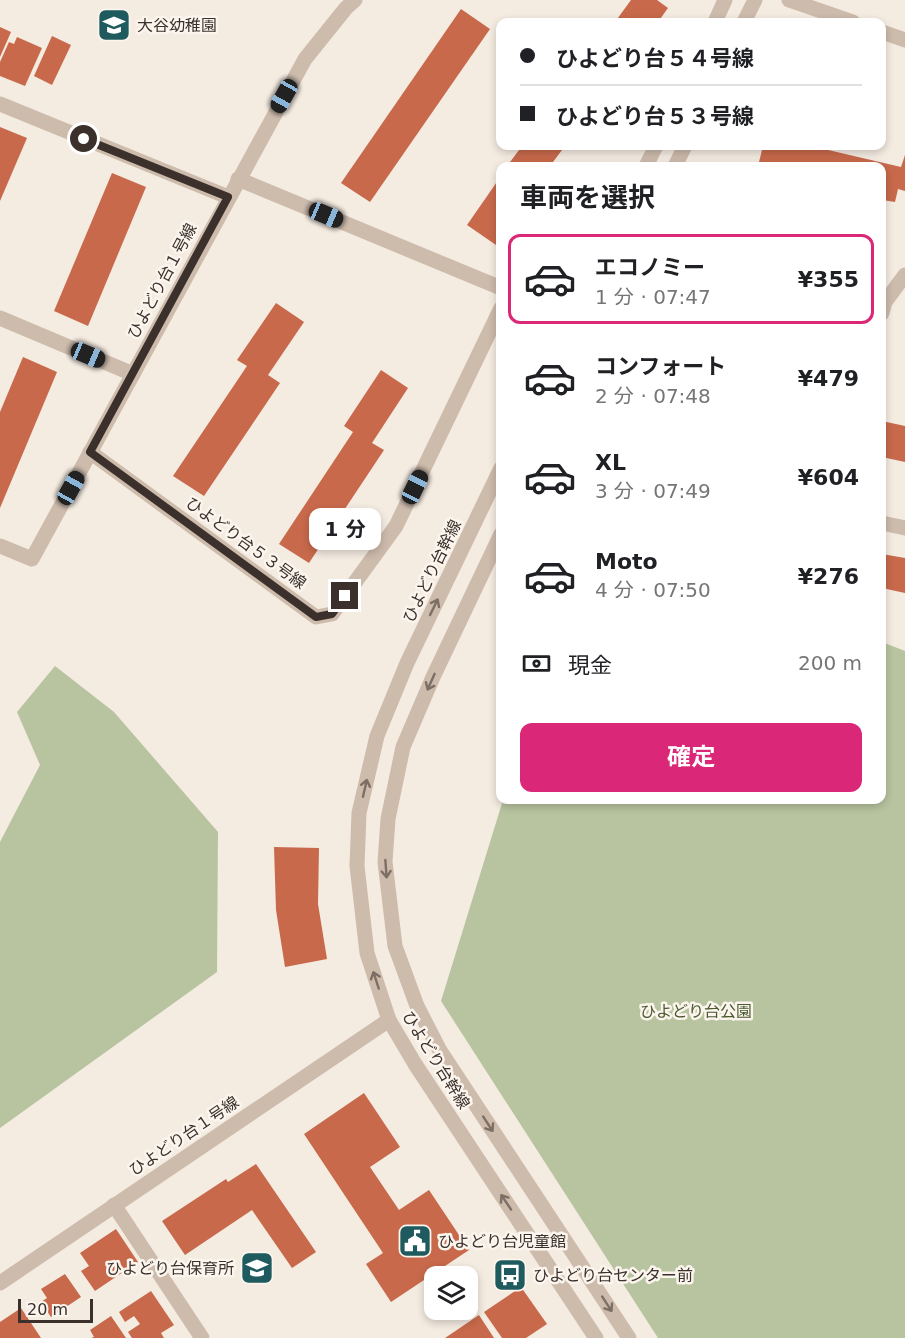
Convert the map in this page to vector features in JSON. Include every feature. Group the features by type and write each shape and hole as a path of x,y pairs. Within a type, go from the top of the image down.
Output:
{"street":[{"name":"ひよどり台１号線","path":"0,546 32,559 305,58 355,0"},
{"path":"717,18 725,0"},
{"path":"746,18 754,0"},
{"path":"789,0 841,18"},
{"path":"886,33 905,40"},
{"path":"0,104 228,197"},
{"path":"238,179 496,286"},
{"path":"886,301 905,276"},
{"path":"0,318 133,374"},
{"name":"ひよどり台５３号線","path":"90,452 316,617 332,614 396,526 496,318"},
{"name":"ひよどり台幹線","path":"496,478 407,663 381,726 359,813 357,866 367,953 389,1020 415,1064 596,1338"},
{"path":"886,525 905,528"},
{"name":"ひよどり台幹線","path":"496,545 433,677 403,747 388,819 386,851 395,946 417,1006 439,1048 630,1338"},
{"name":"ひよどり台１号線","path":"0,1283 389,1020"},
{"path":"114,1205 202,1338"}],"green space":[{"name":"ひよどり台公園","path":"886,644 905,651 905,1338 658,1338 441,1001 502,804 886,804"},
{"path":"55,666 114,712 218,832 217,972 0,1128 0,842 40,765 17,712"}],"building":[{"path":"631,0 657,0 668,8 661,18 618,18"},
{"path":"461,9 490,29 370,202 341,183"},
{"path":"0,27 11,32 0,57"},
{"path":"52,36 71,45 52,85 34,76"},
{"path":"17,37 42,48 25,86 0,76 0,62 9,42 14,44"},
{"path":"0,127 27,138 0,201"},
{"path":"519,150 562,150 553,162 510,162"},
{"path":"762,150 828,150 880,162 759,162"},
{"path":"905,155 905,191 898,189 895,202 886,201 886,164 901,167"},
{"path":"112,173 146,187 88,326 54,311"},
{"path":"496,183 496,245 467,225"},
{"path":"276,303 304,322 268,375 280,383 204,496 173,476 247,366 237,360"},
{"path":"23,357 57,372 0,508 0,412"},
{"path":"381,370 408,388 372,443 384,450 309,563 279,544 353,432 344,426"},
{"path":"886,422 905,426 905,462 886,458"},
{"path":"886,555 905,558 905,593 886,589"},
{"path":"274,847 319,848 318,904 327,959 285,967 276,910"},
{"path":"364,1093 400,1147 370,1167 399,1210 429,1190 469,1250 445,1266 424,1266 424,1280 391,1302 366,1264 383,1253 304,1134"},
{"path":"256,1164 316,1252 292,1268 252,1210 185,1255 162,1221 226,1179 228,1182"},
{"path":"116,1229 138,1262 95,1291 81,1271 89,1266 80,1253"},
{"path":"65,1274 81,1297 51,1317 41,1302 47,1298 41,1289"},
{"path":"521,1287 547,1324 526,1338 502,1338 484,1312"},
{"path":"151,1291 174,1325 161,1333 164,1338 132,1338 128,1332 140,1324 134,1316 125,1322 119,1312"},
{"path":"21,1308 41,1338 0,1338 0,1322"},
{"path":"111,1316 126,1338 91,1338 94,1337 90,1330"},
{"path":"478,1316 494,1338 445,1338 472,1320 478,1320"}],"place":[{"name":"大谷幼稚園","path":"114,25"},
{"name":"ひよどり台児童館","path":"415,1241"},
{"name":"ひよどり台保育所","path":"257,1268"},
{"name":"ひよどり台センター前","path":"510,1275"}],"route":[{"path":"84,139 228,197 90,452 316,617 332,614 345,596"}]}
